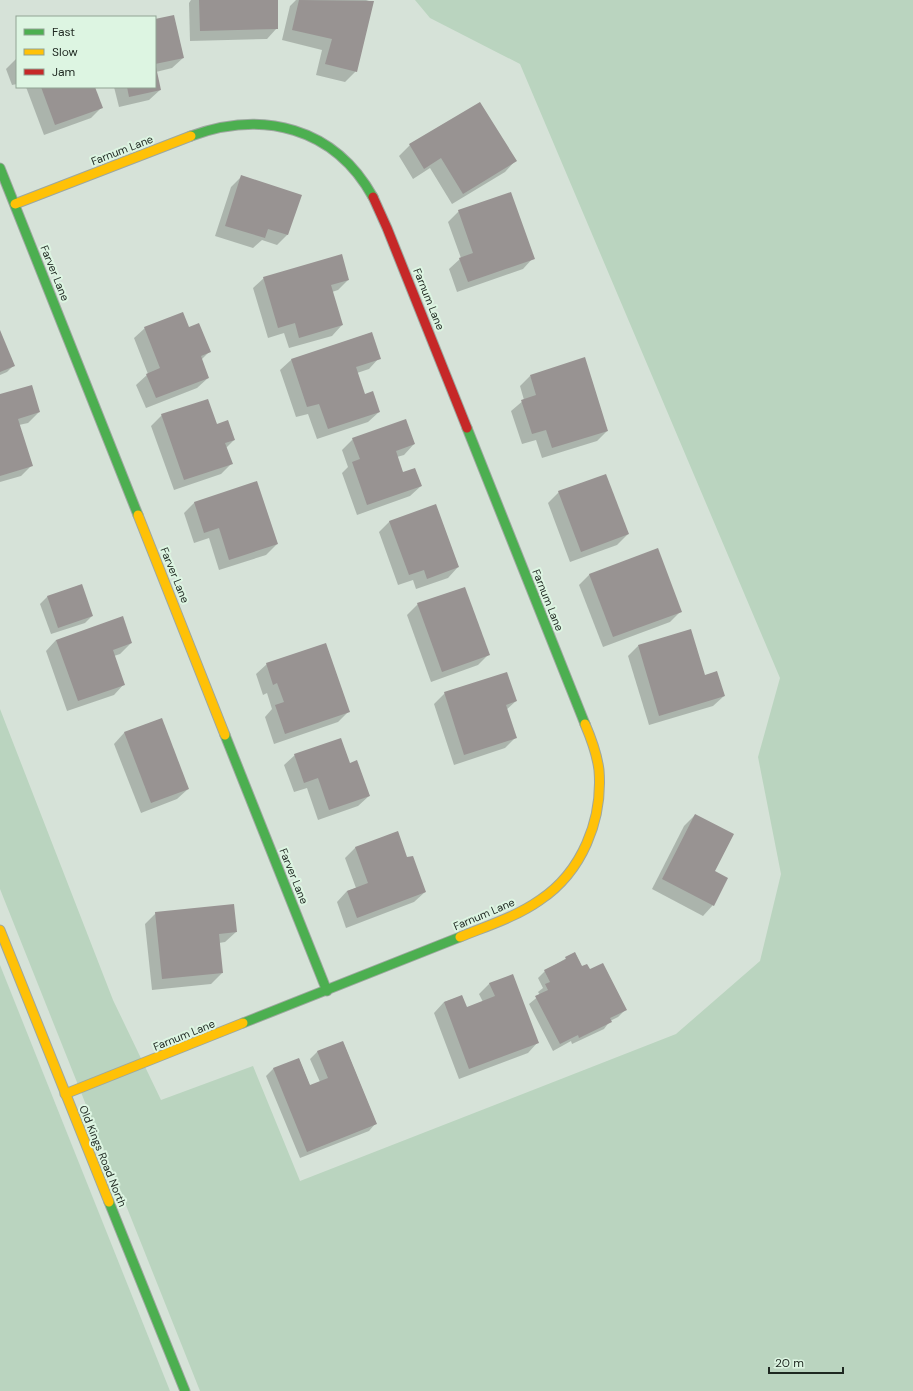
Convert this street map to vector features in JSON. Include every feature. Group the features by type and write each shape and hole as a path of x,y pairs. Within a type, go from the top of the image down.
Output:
{"street":[{"name":"Farnum Lane","path":"15,204 189,136 231,125 253,123 289,128 321,142 348,163 368,189 385,222 585,725 597,762 599,790 597,806 589,837 581,855 560,884 535,904 506,919 65,1094"},
{"name":"Farver Lane","path":"0,168 327,990"},
{"name":"Old Kings Road North","path":"0,930 185,1391"}],"green space":[{"path":"415,0 913,0 913,1391 200,1391 0,889 0,709 113,1000 161,1100 253,1066 300,1181 676,1034 760,961 781,874 758,757 780,678 520,64 430,18"},
{"path":"0,965 170,1391 0,1391"}],"building":[{"path":"199,0 278,0 278,29 200,31"},
{"path":"299,0 374,1 357,72 325,64 332,39 292,30"},
{"path":"174,15 184,58 156,64 156,19"},
{"path":"156,67 161,90 129,97 127,88 156,88"},
{"path":"41,88 95,88 103,108 55,125"},
{"path":"480,102 517,161 463,194 441,158 424,169 409,144"},
{"path":"241,175 302,195 288,235 268,229 265,238 225,226"},
{"path":"511,192 535,259 468,282 459,258 473,253 458,210"},
{"path":"342,254 349,280 331,285 343,325 299,338 295,323 278,328 263,277"},
{"path":"183,312 189,327 199,323 211,352 201,356 209,378 156,398 146,374 160,368 144,327"},
{"path":"0,330 15,366 0,372"},
{"path":"372,332 381,359 356,367 365,394 373,391 380,412 328,429 319,404 307,407 291,359"},
{"path":"585,357 608,431 552,448 546,430 532,434 521,400 536,395 530,375"},
{"path":"32,385 40,412 18,419 33,466 0,476 0,394"},
{"path":"208,399 217,424 228,420 235,440 225,443 233,464 184,480 161,414"},
{"path":"406,419 415,444 396,451 403,472 415,468 422,486 367,505 352,462 360,459 352,438"},
{"path":"606,474 629,534 581,552 558,491"},
{"path":"257,481 278,544 229,560 219,528 204,533 194,502"},
{"path":"436,504 459,567 427,579 424,570 409,575 389,521"},
{"path":"658,548 682,612 613,637 589,574"},
{"path":"82,584 93,616 58,628 47,596"},
{"path":"465,587 490,655 442,672 417,603"},
{"path":"123,616 132,643 113,650 125,685 78,701 56,640"},
{"path":"691,629 705,675 717,671 725,696 659,716 638,645"},
{"path":"326,643 350,712 285,734 275,705 284,702 277,683 273,685 266,663"},
{"path":"507,672 517,701 506,705 517,738 464,755 444,692"},
{"path":"162,718 189,789 151,803 124,732"},
{"path":"341,738 350,763 357,760 370,796 329,810 318,778 304,783 294,754"},
{"path":"695,814 734,834 715,871 728,878 714,906 662,879"},
{"path":"398,831 407,857 413,856 426,892 357,918 347,891 368,883 355,847"},
{"path":"234,904 237,932 219,934 223,973 162,979 155,912"},
{"path":"575,952 582,966 587,964 590,969 603,963 627,1010 610,1018 612,1022 579,1038 578,1035 560,1044 535,996 548,990 545,984 550,982 544,970 566,959 565,957"},
{"path":"513,974 539,1043 469,1069 444,1002 462,995 467,1007 495,996 489,983"},
{"path":"343,1041 377,1124 307,1152 273,1068 299,1058 310,1085 328,1078 317,1051"}],"traffic: fast":[{"path":"191,136 218,128 244,125 270,125 294,130 317,140 338,154 357,173 373,197"},
{"path":"0,168 138,515"},
{"path":"467,428 585,724"},
{"path":"225,735 327,991"},
{"path":"243,1023 460,937"},
{"path":"109,1202 185,1391"}],"traffic: slow":[{"path":"15,204 191,136"},
{"path":"138,515 225,735"},
{"path":"460,937 491,925 531,906 555,888 568,875 578,860 587,843 593,826 599,789 599,770 597,758 592,740 585,724"},
{"path":"0,930 109,1202"},
{"path":"65,1094 243,1023"}],"traffic: jam":[{"path":"373,197 387,228 467,428"}]}
